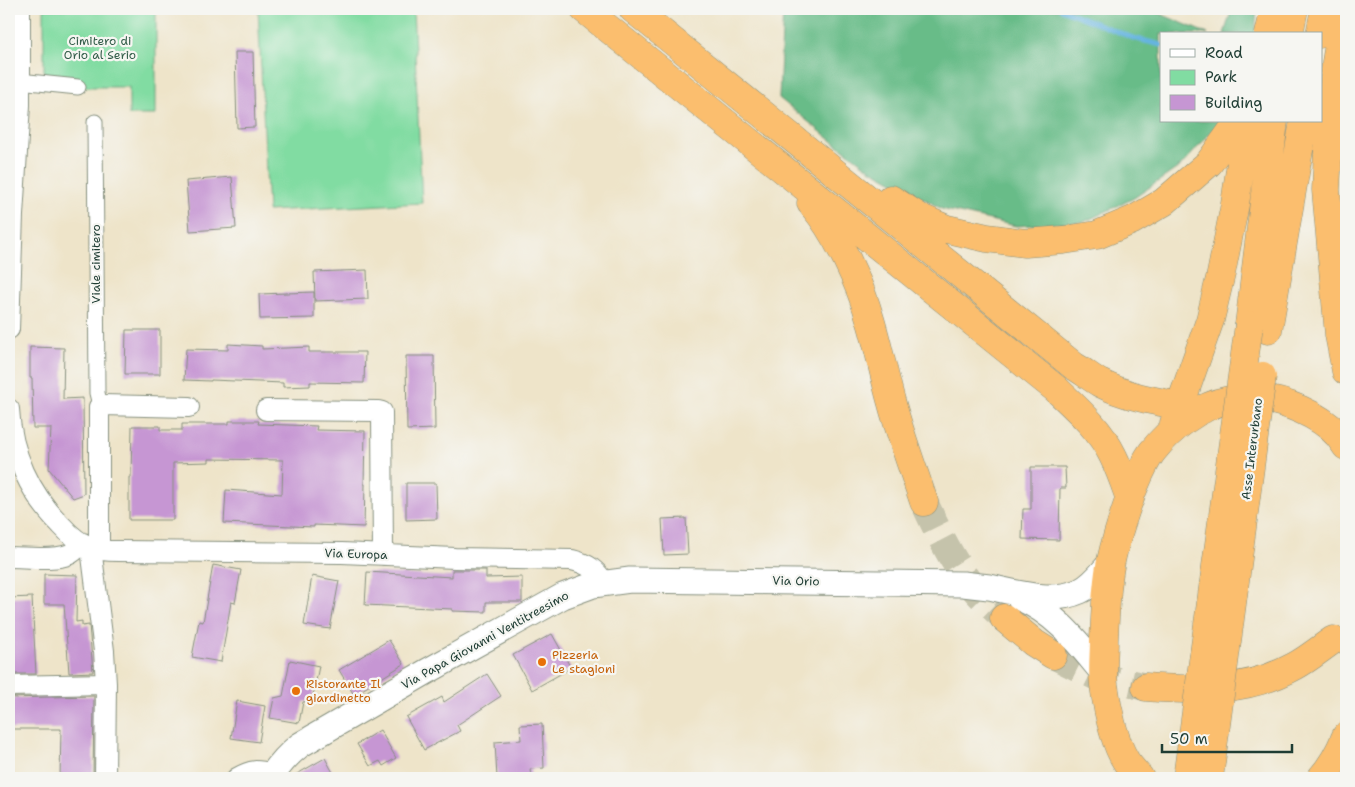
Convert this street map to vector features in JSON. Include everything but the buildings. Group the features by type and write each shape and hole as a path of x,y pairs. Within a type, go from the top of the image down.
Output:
{"highway":[{"path":"584,9 1056,389 1086,417 1102,437 1112,454 1130,499"},
{"path":"633,9 1074,366 1100,382 1122,392 1192,408 1247,398 1275,400 1303,411 1319,420 1336,433 1346,446"},
{"path":"1269,32 1275,9"},
{"path":"1289,32 1294,9"},
{"path":"1320,32 1325,9"},
{"path":"1345,9 1330,110 1326,190 1339,335 1346,371"},
{"path":"709,70 747,90 776,109 882,194 919,217 947,229 987,238 1025,243 1064,240 1097,234 1133,220 1164,202 1199,173 1238,122"},
{"path":"1140,778 1126,760 1116,737 1108,706 1103,673 1111,562 1126,508 1142,469 1153,451 1192,408 1235,204 1247,122"},
{"name":"Asse Interurbano","path":"1209,778 1259,328 1274,122"},
{"name":"Asse Interurbano","path":"1187,778 1259,328 1304,122"},
{"path":"775,162 819,212 841,248 859,286 871,319 892,403 924,502"},
{"path":"1004,618 1053,656"},
{"path":"1146,687 1205,690 1246,685 1272,677 1294,666 1333,640"},
{"path":"1321,778 1340,752 1346,736"},
{"path":"1116,737 1118,778"}],"street":[{"path":"9,329 13,215 20,105 20,9"},
{"path":"19,81 78,87"},
{"name":"Viale cimitero","path":"95,122 97,393 100,405"},
{"path":"105,778 106,684 104,650 91,547 98,408 100,405 189,407"},
{"path":"9,409 14,443 27,480 54,518 70,534 91,547"},
{"path":"266,410 382,412 384,555"},
{"path":"9,557 39,558 64,556 76,550 91,547"},
{"name":"Via Europa","path":"91,547 118,552 342,553 454,558 572,560 584,563 592,568 605,583"},
{"name":"Via Orio","path":"605,583 630,580 963,584 1034,597 1050,597 1080,591 1094,581 1111,562"},
{"name":"Via Papa Giovanni Ventitreesimo","path":"238,778 251,771 259,770 271,776 289,754 300,745 426,672 562,596 578,589 605,583"},
{"name":"Via Orio","path":"987,587 1030,603 1049,615 1061,625 1103,673"},
{"path":"9,686 106,684"}],"green space":[{"name":"Cimitero di Orio al Serio","path":"44,9 156,9 156,115 129,115 129,87 44,87"},
{"path":"258,9 413,9 422,203 268,211"},
{"path":"783,9 1149,9 1203,32 1160,32 1160,122 1219,122 1182,165 1134,198 1084,222 1016,226 942,209 870,169 779,98"},
{"path":"1232,9 1257,9 1255,32 1225,32"}],"waterway":[{"path":"1061,9 1133,38 1160,45"}],"tunnel":[{"path":"924,502 958,567 977,591 1004,618"},
{"path":"1053,655 1095,676 1146,687"}],"place":[{"name":"Pizzeria Le stagioni","path":"542,662"},
{"name":"Ristorante Il giardinetto","path":"296,691"}]}
